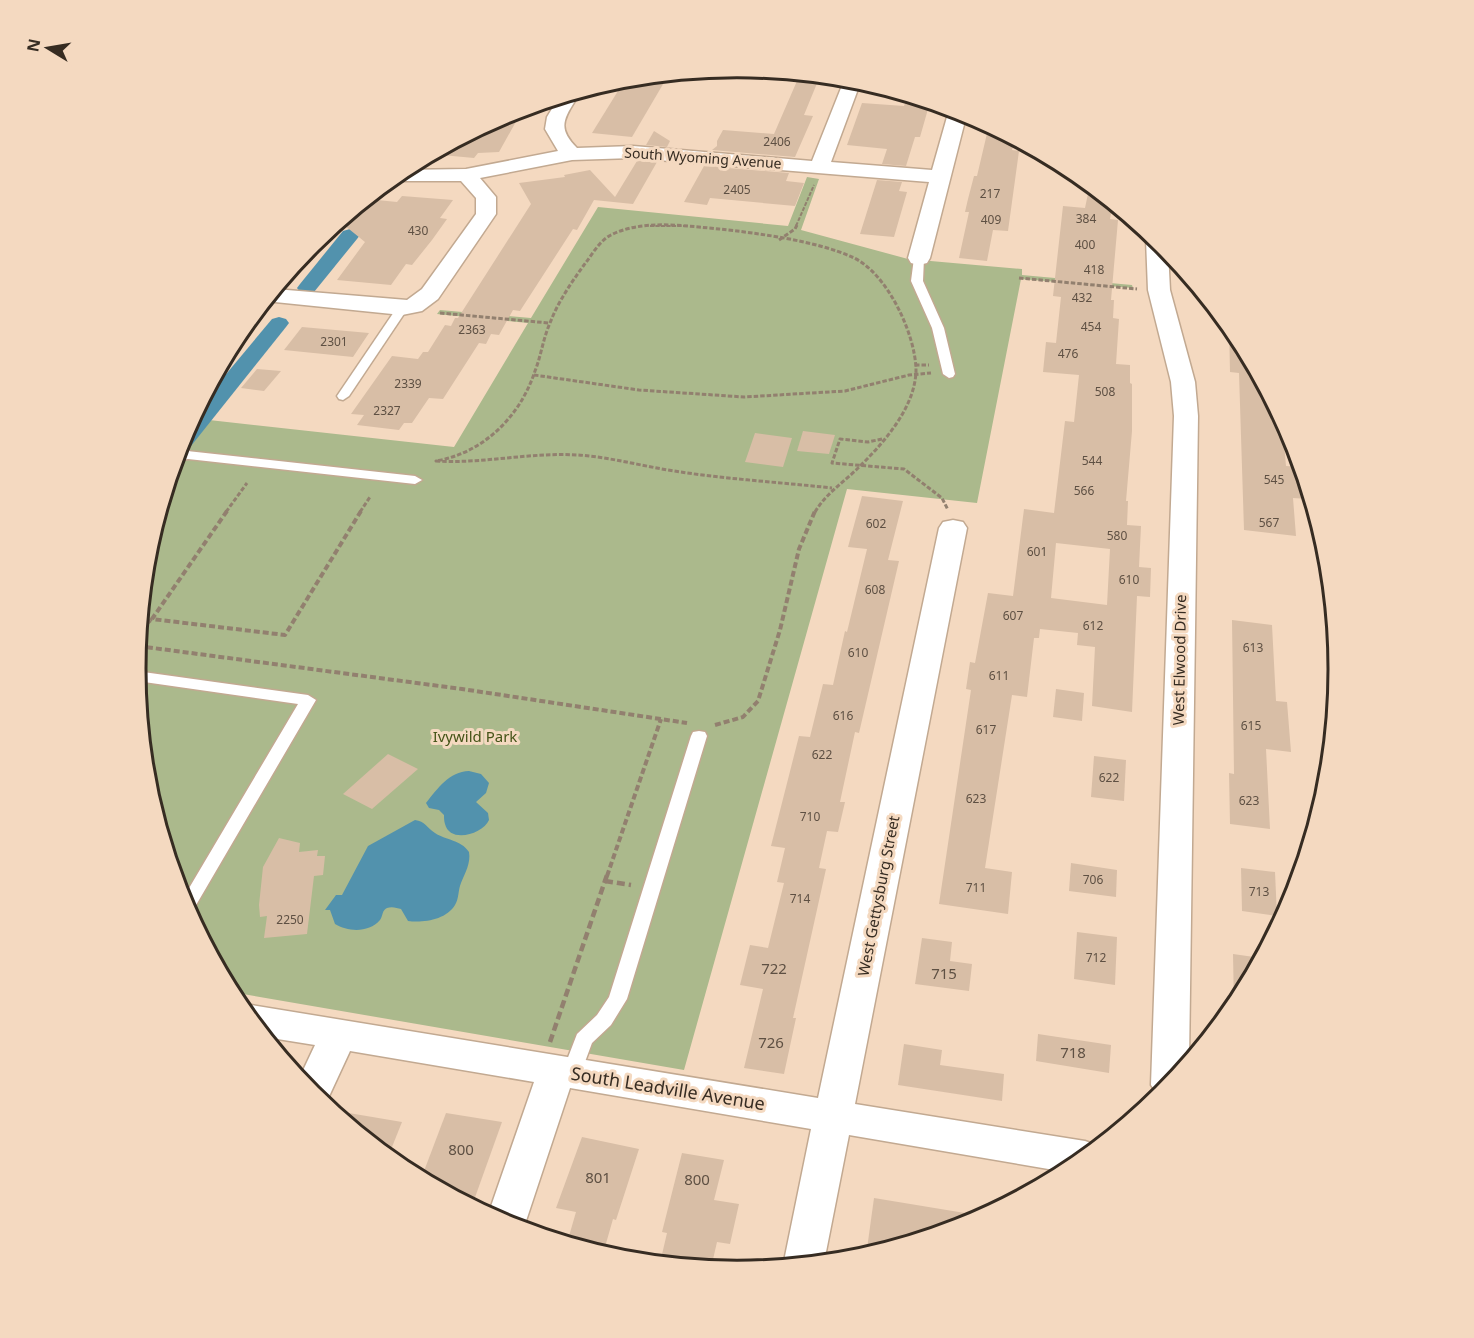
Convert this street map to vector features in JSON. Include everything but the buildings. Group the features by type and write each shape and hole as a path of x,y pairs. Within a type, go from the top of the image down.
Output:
{"street":[{"path":"819,171 849,89"},
{"path":"564,104 555,117 553,128 558,140 572,154"},
{"path":"919,258 955,120"},
{"name":"South Wyoming Avenue","path":"412,176 466,175 572,154 633,152 819,171 940,177"},
{"path":"279,296 408,307 430,294 486,214 486,197 466,175"},
{"name":"West Elwood Drive","path":"1158,254 1159,290 1183,382 1186,416 1170,1070"},
{"name":"West Gettysburg Street","path":"805,1256 950,518"},
{"name":"South Leadville Avenue","path":"263,1022 339,1035 559,1064 834,1116 1071,1156"},
{"path":"316,1084 339,1035"},
{"path":"508,1214 559,1064"}],"lane":[{"path":"919,258 917,281 938,328 949,374"},
{"path":"343,396 408,307"},
{"path":"184,461 415,480"},
{"path":"146,677 308,700 192,897"},
{"path":"559,1064 604,1020 618,999 702,728"}],"path":[{"path":"779,240 795,229 819,171"},
{"path":"147,647 451,687 661,719 702,728 735,722 746,717 758,700 780,631 798,548 812,517 832,488 861,465 883,439 914,389 913,352 904,323 876,272 865,262 842,253 744,233 667,225 649,225 624,230 610,235 600,244 569,285 549,323 534,375 518,404 496,431 460,458 436,461 466,463 522,455 576,455 606,458 669,470 832,488"},
{"path":"1018,278 1144,289"},
{"path":"408,307 430,312 549,323"},
{"path":"534,375 674,395 724,398 850,390 883,383 915,372"},
{"path":"883,439 868,442 840,439 832,463 904,469 942,498 950,518"},
{"path":"148,623 247,483"},
{"path":"152,619 285,635 370,497"},
{"path":"559,1064 661,719"}],"green space":[{"name":"Ivywild Park","path":"807,177 819,179 801,230 908,259 1022,269 1022,275 1132,285 1133,288 1021,279 977,503 847,489 684,1070 244,994 207,930 177,859 157,784 147,708 147,630 157,554 177,479 192,442 209,420 454,447 528,323 437,314 440,310 531,318 598,207 788,226"}],"water":[{"path":"469,771 481,774 489,783 486,793 476,802 488,813 489,820 486,825 474,833 453,834 448,830 444,815 439,810 429,808 426,803 450,778"},
{"path":"415,820 424,823 440,836 457,842 469,852 468,864 455,905 446,914 427,921 408,921 401,909 391,907 384,910 380,920 364,929 346,929 335,924 330,910 325,910 336,895 342,895 368,846"}],"waterway":[{"path":"307,288 350,235"},
{"path":"203,416 279,323"}]}
